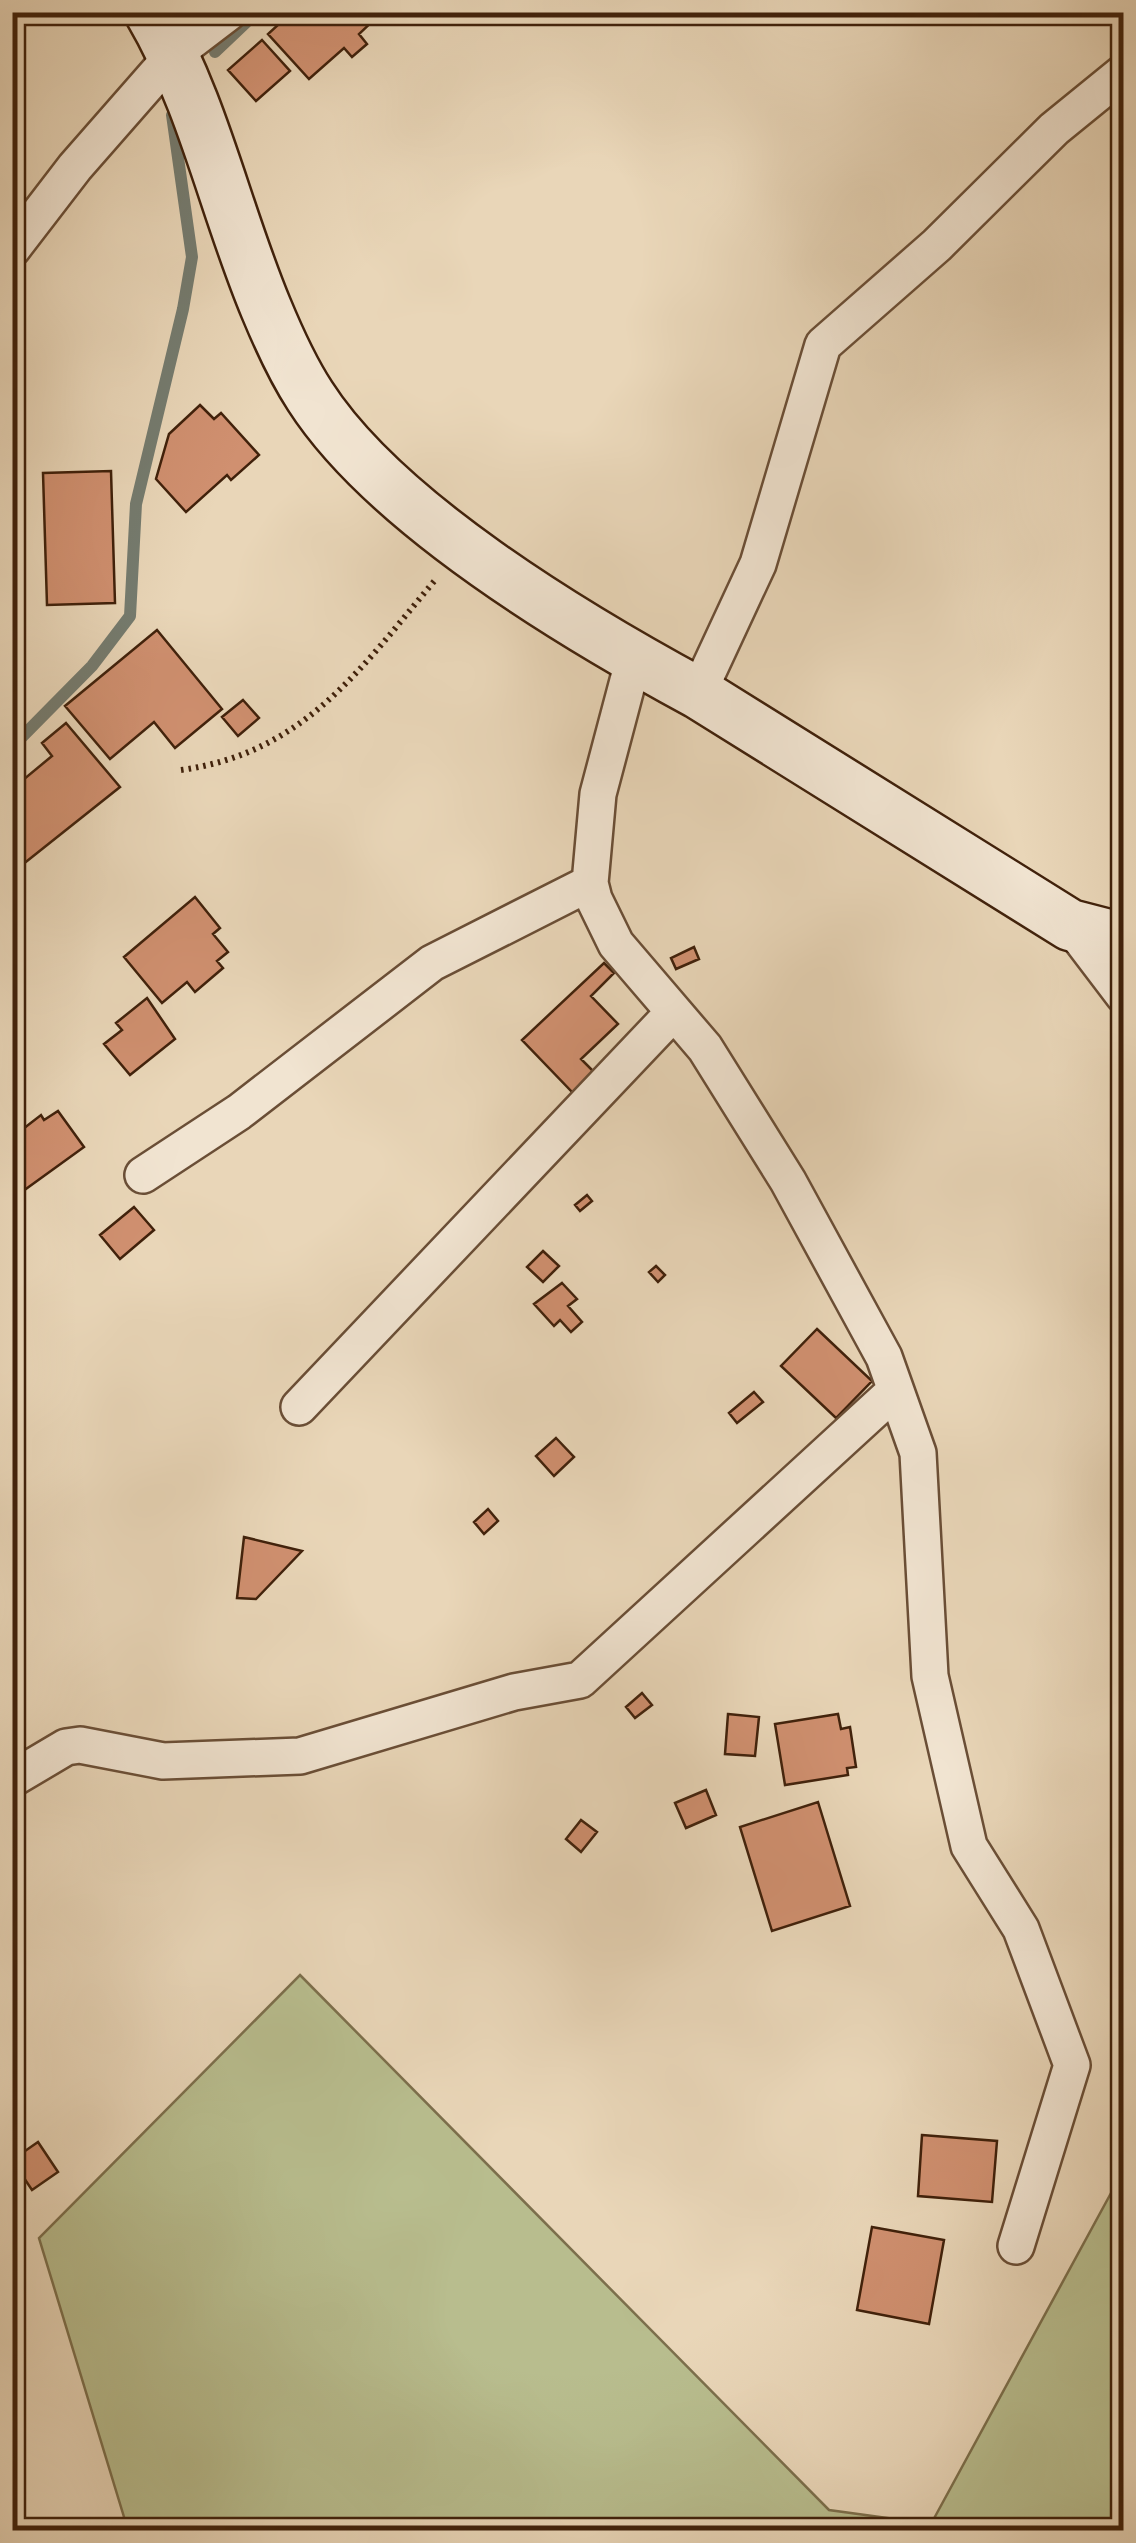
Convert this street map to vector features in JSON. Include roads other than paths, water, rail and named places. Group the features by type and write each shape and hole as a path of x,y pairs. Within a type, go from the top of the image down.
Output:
{"street":[{"path":"12,248 75,166 162,33 229,12"},
{"path":"162,33 266,308 310,396 361,458 463,548 634,658 698,693 1070,925 1124,939"},
{"path":"698,693 758,564 823,345 937,246 1054,129 1124,72"},
{"path":"634,658 598,794 590,883 606,930 705,1048 788,1181 884,1356 918,1454 930,1676 969,1846 1020,1929 1072,2064 1016,2246"},
{"path":"143,1175 238,1112 432,963 590,883"},
{"path":"1070,925 1124,996"},
{"path":"299,1407 674,1012"},
{"path":"12,1779 66,1747 80,1745 163,1762 300,1756 514,1692 580,1680 895,1391"}],"waterway":[{"path":"215,52 257,12"},
{"path":"12,747 92,666 130,616 136,504 192,257 172,115"}]}
